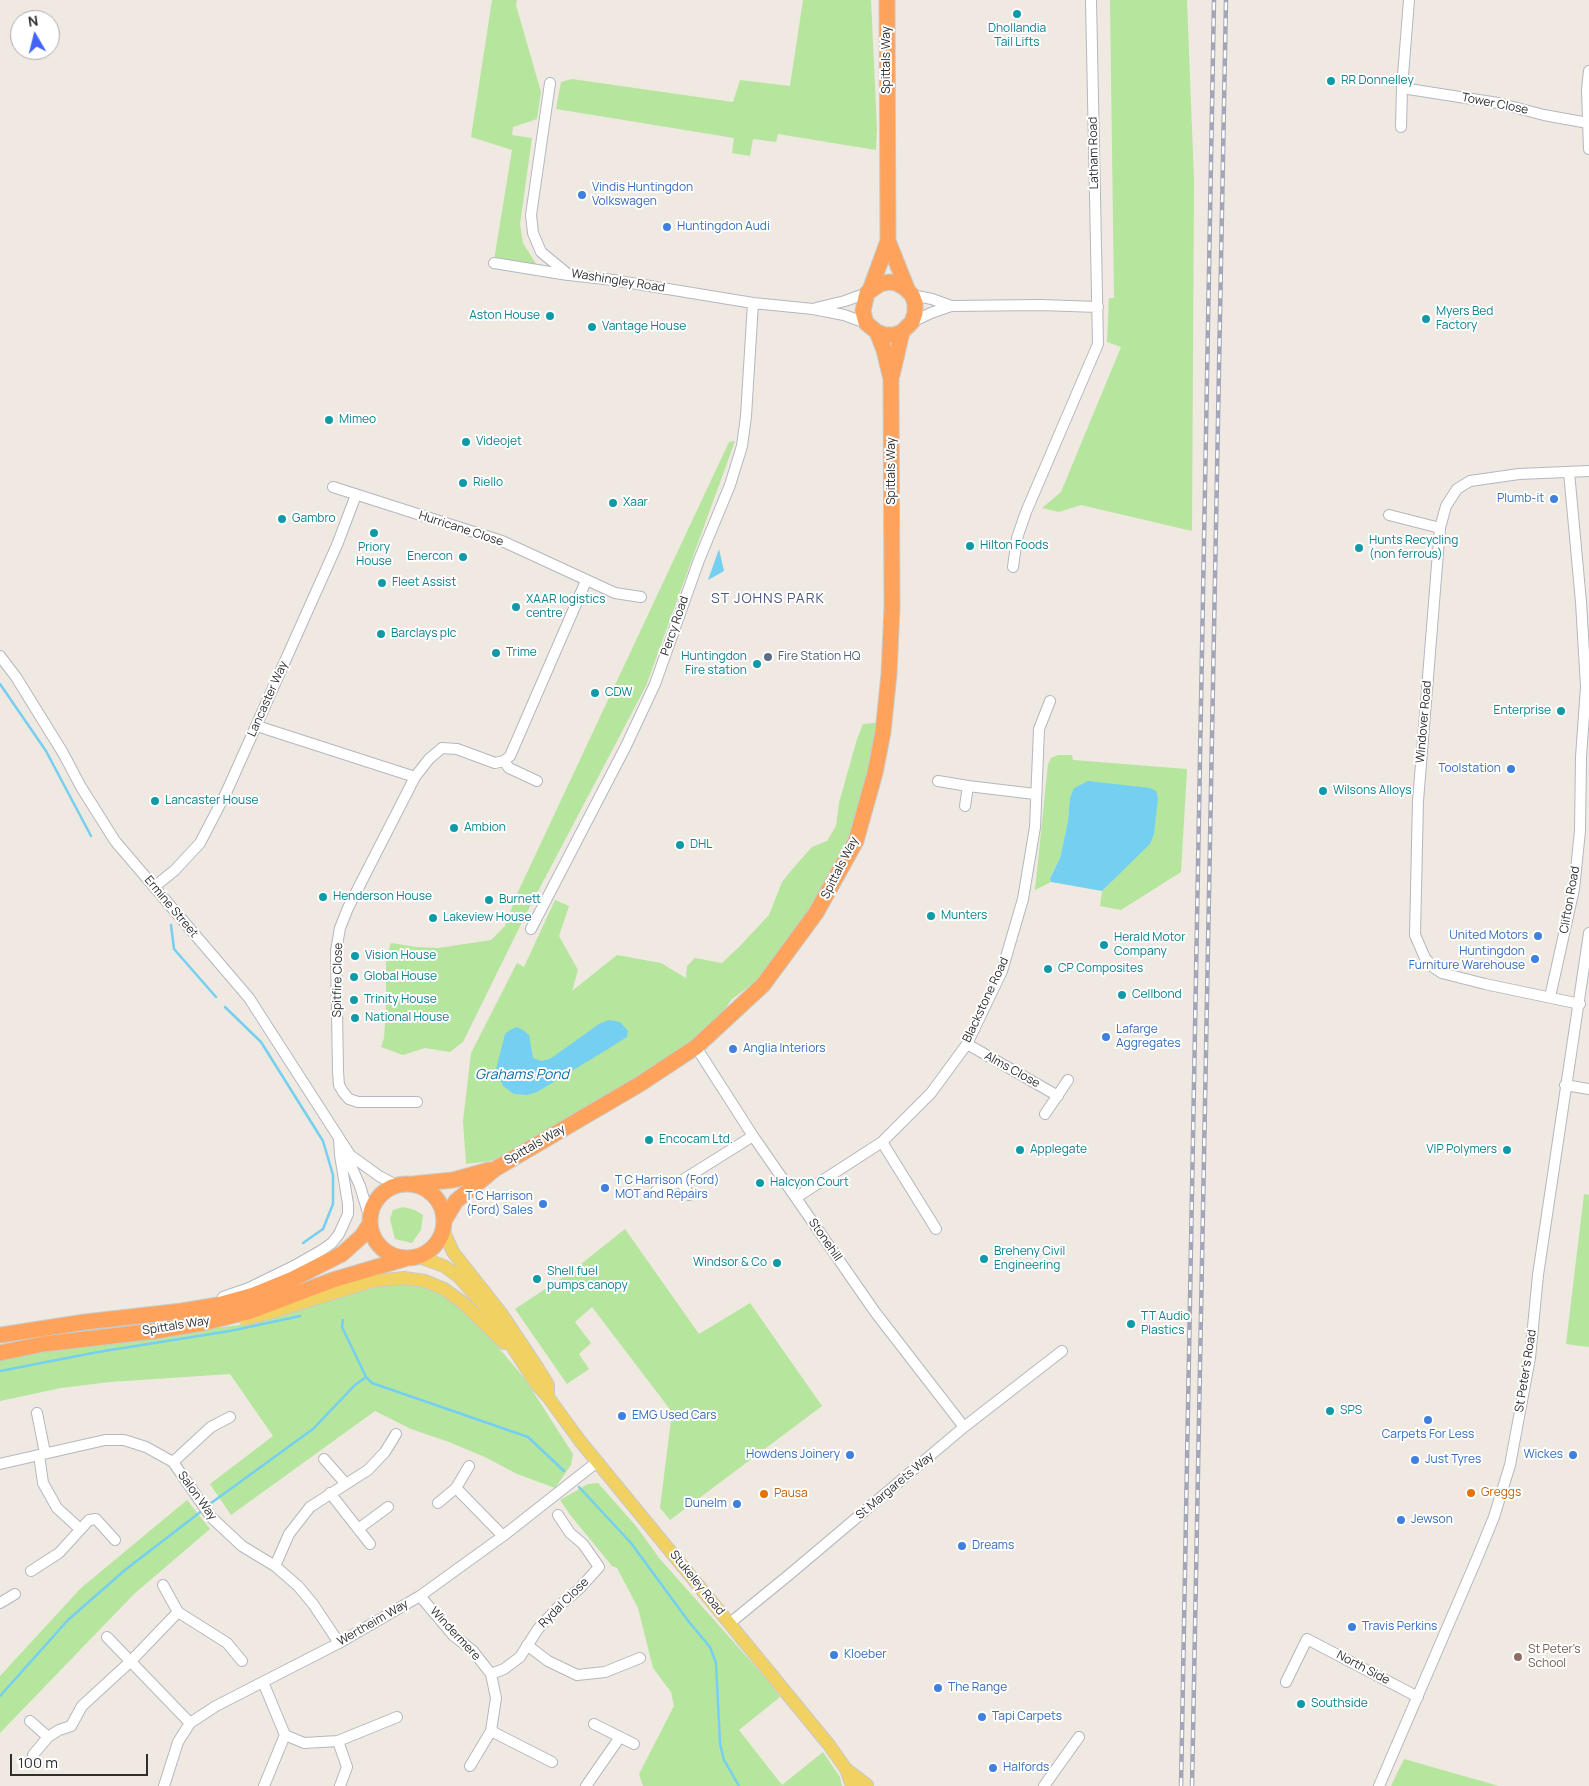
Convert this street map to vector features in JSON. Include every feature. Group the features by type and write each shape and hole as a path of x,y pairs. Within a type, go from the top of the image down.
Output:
{"highway":[{"name":"Spittals Way","path":"868,292 888,241 887,0"},
{"name":"Spittals Way","path":"888,241 910,293"},
{"path":"889,282 896,283 910,293 915,303 915,313 907,327 891,379 886,354 862,311 868,292 880,284 889,282"},
{"path":"872,328 885,335 894,335 907,327"},
{"name":"Spittals Way","path":"444,1225 456,1201 495,1169 640,1084 696,1046 762,985 816,913 856,841 875,773 883,732 889,674 892,607 891,379"},
{"name":"Spittals Way","path":"413,1184 453,1180 495,1169"},
{"path":"413,1184 425,1189 435,1197 442,1208 444,1225 438,1242 430,1251 411,1258 389,1254 377,1245 372,1235 369,1221 372,1206 378,1197 386,1190 396,1186 413,1184"},
{"name":"Spittals Way","path":"0,1335 85,1322 182,1311 218,1305 254,1295 293,1279 342,1254 362,1236 369,1221"},
{"name":"Spittals Way","path":"0,1353 43,1344 155,1331 204,1323 251,1310 333,1280 411,1258"}],"main road":[{"name":"Stukeley Road","path":"444,1225 453,1252 501,1313 548,1384 548,1397"},
{"name":"Stukeley Road","path":"411,1258 444,1266 458,1276 492,1316 538,1386 597,1462 806,1715 846,1769 852,1786"},
{"path":"204,1323 242,1320 373,1281 404,1278 425,1281 444,1289 462,1302 523,1363"},
{"name":"Stukeley Road","path":"846,1769 870,1786"}],"street":[{"name":"Latham Road","path":"1013,567 1017,538 1026,512 1098,344 1091,0"},
{"path":"1401,127 1409,0"},
{"path":"1589,71 1589,149"},
{"name":"Washingley Road","path":"550,83 531,215 533,233 541,252 569,275 613,280 753,303 812,309 844,315 872,328"},
{"name":"Tower Close","path":"1402,88 1498,103 1544,115 1588,123"},
{"path":"494,263 569,275"},
{"name":"Washingley Road","path":"812,309 845,301 868,292"},
{"path":"910,293 932,298 951,306"},
{"name":"Percy Road","path":"531,929 626,746 655,684 699,560 730,485 742,446 746,416 753,303"},
{"path":"907,327 931,313 951,306 1041,305 1098,307"},
{"name":"Clifton Road","path":"1550,997 1574,889 1580,830 1581,758 1586,687 1581,602 1569,472"},
{"name":"Windover Road","path":"1580,1004 1442,973 1425,958 1415,935 1418,801 1440,528 1446,506 1457,489 1470,480 1519,474 1589,472"},
{"name":"Hurricane Close","path":"333,488 502,541 615,593 641,597"},
{"name":"Lancaster Way","path":"154,887 175,870 200,843 226,793 337,545 356,495"},
{"path":"1389,515 1440,528"},
{"path":"504,761 510,756 586,581"},
{"name":"Ermine Street","path":"0,656 16,677 115,841 249,998 350,1155 352,1168 360,1186 369,1221"},
{"name":"Blackstone Road","path":"797,1197 882,1142 931,1093 967,1044 1002,971 1024,899 1035,826 1039,729 1050,701"},
{"path":"257,726 415,777"},
{"name":"Spitfire Close","path":"416,1102 358,1102 349,1099 339,1085 336,951 340,928 348,908 415,777 429,759 442,748 457,749 495,763 504,761 509,768 537,781"},
{"path":"938,780 968,786 1035,794"},
{"path":"965,806 968,786"},
{"name":"St Peter's Road","path":"1379,1786 1488,1532 1510,1465 1530,1358 1538,1275 1565,1085 1580,1004 1589,933"},
{"name":"Alms Close","path":"967,1044 1058,1096"},
{"name":"Stonehill","path":"696,1046 753,1136 875,1312 964,1427"},
{"path":"1046,1114 1068,1080"},
{"path":"1565,1085 1589,1089"},
{"path":"656,1191 681,1181 753,1136"},
{"path":"182,1311 248,1288 294,1266 332,1243 339,1234 348,1214 348,1195 340,1155 340,1139"},
{"path":"882,1142 936,1229"},
{"name":"Ermine Street","path":"350,1155 396,1186"},
{"path":"681,1181 688,1195"},
{"name":"St Margarets Way","path":"730,1622 820,1549 964,1427 1062,1351"},
{"path":"37,1413 43,1483 57,1508 80,1529"},
{"path":"173,1462 208,1423 230,1417"},
{"path":"275,1566 289,1534 310,1507 368,1470 385,1452 396,1434"},
{"name":"Salon Way","path":"0,1464 105,1440 124,1440 146,1447 173,1462 211,1517 242,1546 275,1566 298,1586 314,1604 339,1643"},
{"path":"324,1459 346,1484"},
{"name":"Wertheim Way","path":"164,1786 178,1742 190,1723 216,1706 339,1643 420,1596 504,1536 597,1462"},
{"path":"438,1503 456,1488 469,1466"},
{"path":"456,1488 504,1536"},
{"path":"330,1493 370,1544"},
{"path":"358,1529 388,1507"},
{"name":"Rydal Close","path":"491,1674 504,1669 520,1657 538,1629 551,1614 580,1588 599,1567 583,1544 570,1533 558,1514"},
{"path":"31,1571 59,1553 89,1520 96,1519 115,1540"},
{"path":"164,1584 178,1612 226,1643 242,1661"},
{"path":"0,1603 15,1594"},
{"name":"Windermere","path":"420,1596 453,1635 473,1651 491,1674 496,1698 491,1731 470,1766"},
{"path":"33,1755 48,1737 58,1730 71,1726 82,1706 131,1661 178,1612"},
{"path":"107,1637 190,1723"},
{"name":"North Side","path":"1286,1682 1308,1639 1418,1697"},
{"path":"528,1646 548,1661 577,1675 605,1672 640,1658"},
{"path":"263,1682 285,1735 304,1743 338,1741 397,1717"},
{"path":"30,1721 48,1737"},
{"path":"594,1724 634,1744"},
{"path":"491,1731 552,1762"},
{"path":"264,1786 285,1735"},
{"path":"586,1786 620,1737"},
{"path":"1044,1786 1079,1737"},
{"path":"338,1741 347,1767 340,1786"}],"green space":[{"path":"492,0 517,0 516,5 541,92 537,119 513,127 512,135 532,138 520,224 523,243 538,267 494,260 512,150 471,137"},
{"path":"803,0 871,0 877,129 876,150 778,134 776,142 753,139 750,156 732,153 734,138 556,109 561,82 572,79 733,102 740,80 790,86"},
{"path":"1110,0 1187,0 1194,181 1192,531 1081,505 1059,512 1042,508 1061,492 1121,347 1107,342 1109,298 1114,298"},
{"path":"735,441 646,686 525,916 463,1042 450,1052 425,1048 403,1055 381,1047 384,1038 386,1010 386,958 391,943 438,948 491,940 505,926 517,894 729,442"},
{"path":"884,722 853,837 827,883 763,976 732,999 717,1020 689,1045 639,1082 491,1161 466,1164 463,1121 471,1053 517,963 524,967 555,900 569,906 559,936 578,970 572,991 617,955 661,963 686,978 687,966 695,958 722,963 769,915 782,882 795,866 812,847 827,841 836,826 839,803 863,724"},
{"path":"1058,755 1072,755 1073,760 1187,769 1181,872 1121,910 1100,906 1102,891 1125,867 1070,798 1068,821 1060,858 1050,877 1051,882 1035,890 1048,764 1051,758"},
{"path":"1584,1194 1589,1195 1589,1347 1566,1344"},
{"path":"403,1207 415,1210 423,1215 421,1230 412,1243 395,1239 390,1219 393,1210"},
{"path":"625,1229 699,1334 750,1303 822,1406 670,1520 660,1508 672,1412 592,1307 575,1322 591,1343 579,1354 589,1369 567,1384 515,1309 571,1272"},
{"path":"385,1285 411,1285 438,1291 472,1316 525,1379 573,1454 571,1465 555,1488 517,1474 485,1457 449,1442 411,1429 375,1411 231,1515 210,1484 273,1436 230,1374 110,1382 61,1388 0,1401 0,1360 83,1345 247,1324"},
{"path":"598,1483 636,1526 660,1559 770,1683 780,1697 739,1730 782,1785 823,1752 840,1777 842,1786 643,1786 639,1774 674,1706 671,1692 653,1668 638,1608 617,1568 612,1566 560,1500 588,1484"},
{"path":"187,1500 210,1529 134,1594 0,1733 0,1676 81,1588"},
{"path":"1404,1759 1499,1786 1391,1786"}],"water":[{"path":"719,549 724,571 708,580"},
{"path":"1088,781 1150,788 1156,791 1158,798 1154,834 1150,844 1102,891 1051,882 1050,878 1060,858 1068,821 1070,798 1074,788"},
{"name":"Grahams Pond","path":"609,1020 620,1022 628,1031 627,1037 537,1092 527,1095 514,1094 503,1086 496,1069 505,1034 510,1030 517,1027 529,1035 533,1058 541,1061 550,1059 599,1024"}],"waterway":[{"path":"0,684 46,751 91,836"},
{"path":"171,925 174,949 216,997"},
{"path":"225,1007 261,1042 323,1141 333,1175 333,1204 323,1229 303,1243"},
{"path":"0,1371 98,1352 230,1331 300,1316"},
{"path":"343,1320 342,1327 366,1377"},
{"path":"207,1506 313,1429 355,1385 366,1377 372,1383 528,1437 564,1471"},
{"path":"579,1487 631,1543 689,1622 710,1647 716,1663 720,1744 724,1760 739,1786"},
{"path":"0,1696 68,1620 125,1570 203,1510"}],"railway":[{"path":"1181,1786 1214,0"},
{"path":"1192,1786 1226,0"}],"place":[{"name":"Dhollandia Tail Lifts","path":"1017,14"},
{"name":"RR Donnelley","path":"1331,81"},
{"name":"Vindis Huntingdon Volkswagen","path":"582,195"},
{"name":"Huntingdon Audi","path":"667,227"},
{"name":"Aston House","path":"550,316"},
{"name":"Myers Bed Factory","path":"1426,319"},
{"name":"Vantage House","path":"592,327"},
{"name":"Mimeo","path":"329,420"},
{"name":"Videojet","path":"466,442"},
{"name":"Riello","path":"463,483"},
{"name":"Plumb-it","path":"1554,499"},
{"name":"Xaar","path":"613,503"},
{"name":"Gambro","path":"282,519"},
{"name":"Priory House","path":"374,533"},
{"name":"Hilton Foods","path":"970,546"},
{"name":"Hunts Recycling (non ferrous)","path":"1359,548"},
{"name":"Enercon","path":"463,557"},
{"name":"Fleet Assist","path":"382,583"},
{"name":"XAAR logistics centre","path":"516,607"},
{"name":"Barclays plc","path":"381,634"},
{"name":"Trime","path":"496,653"},
{"name":"Fire Station HQ","path":"768,657"},
{"name":"Huntingdon Fire station","path":"757,664"},
{"name":"CDW","path":"595,693"},
{"name":"Enterprise","path":"1561,711"},
{"name":"Toolstation","path":"1511,769"},
{"name":"Wilsons Alloys","path":"1323,791"},
{"name":"Lancaster House","path":"155,801"},
{"name":"Ambion","path":"454,828"},
{"name":"DHL","path":"680,845"},
{"name":"Henderson House","path":"323,897"},
{"name":"Burnett","path":"489,900"},
{"name":"Munters","path":"931,916"},
{"name":"Lakeview House","path":"433,918"},
{"name":"United Motors","path":"1538,936"},
{"name":"Herald Motor Company","path":"1104,945"},
{"name":"Vision House","path":"355,956"},
{"name":"Huntingdon Furniture Warehouse","path":"1535,959"},
{"name":"CP Composites","path":"1048,969"},
{"name":"Global House","path":"354,977"},
{"name":"Cellbond","path":"1122,995"},
{"name":"Trinity House","path":"354,1000"},
{"name":"National House","path":"355,1018"},
{"name":"Lafarge Aggregates","path":"1106,1037"},
{"name":"Anglia Interiors","path":"733,1049"},
{"name":"Encocam Ltd.","path":"649,1140"},
{"name":"Applegate","path":"1020,1150"},
{"name":"VIP Polymers","path":"1507,1150"},
{"name":"Halcyon Court","path":"760,1183"},
{"name":"T C Harrison (Ford) MOT and Repairs","path":"605,1188"},
{"name":"T C Harrison (Ford) Sales","path":"543,1204"},
{"name":"Breheny Civil Engineering","path":"984,1259"},
{"name":"Windsor & Co","path":"777,1263"},
{"name":"Shell fuel pumps canopy","path":"537,1279"},
{"name":"TT Audio Plastics","path":"1131,1324"},
{"name":"SPS","path":"1330,1411"},
{"name":"EMG Used Cars","path":"622,1416"},
{"name":"Carpets For Less","path":"1428,1420"},
{"name":"Howdens Joinery","path":"850,1455"},
{"name":"Wickes","path":"1573,1455"},
{"name":"Just Tyres","path":"1415,1460"},
{"name":"Greggs","path":"1471,1493"},
{"name":"Pausa","path":"764,1494"},
{"name":"Dunelm","path":"737,1504"},
{"name":"Jewson","path":"1401,1520"},
{"name":"Dreams","path":"962,1546"},
{"name":"Travis Perkins","path":"1352,1627"},
{"name":"Kloeber","path":"834,1655"},
{"name":"St Peter's School","path":"1518,1657"},
{"name":"The Range","path":"938,1688"},
{"name":"Southside","path":"1301,1704"},
{"name":"Tapi Carpets","path":"982,1717"},
{"name":"Halfords","path":"993,1768"}],"district":[{"name":"ST JOHNS PARK","path":"768,599"}]}
